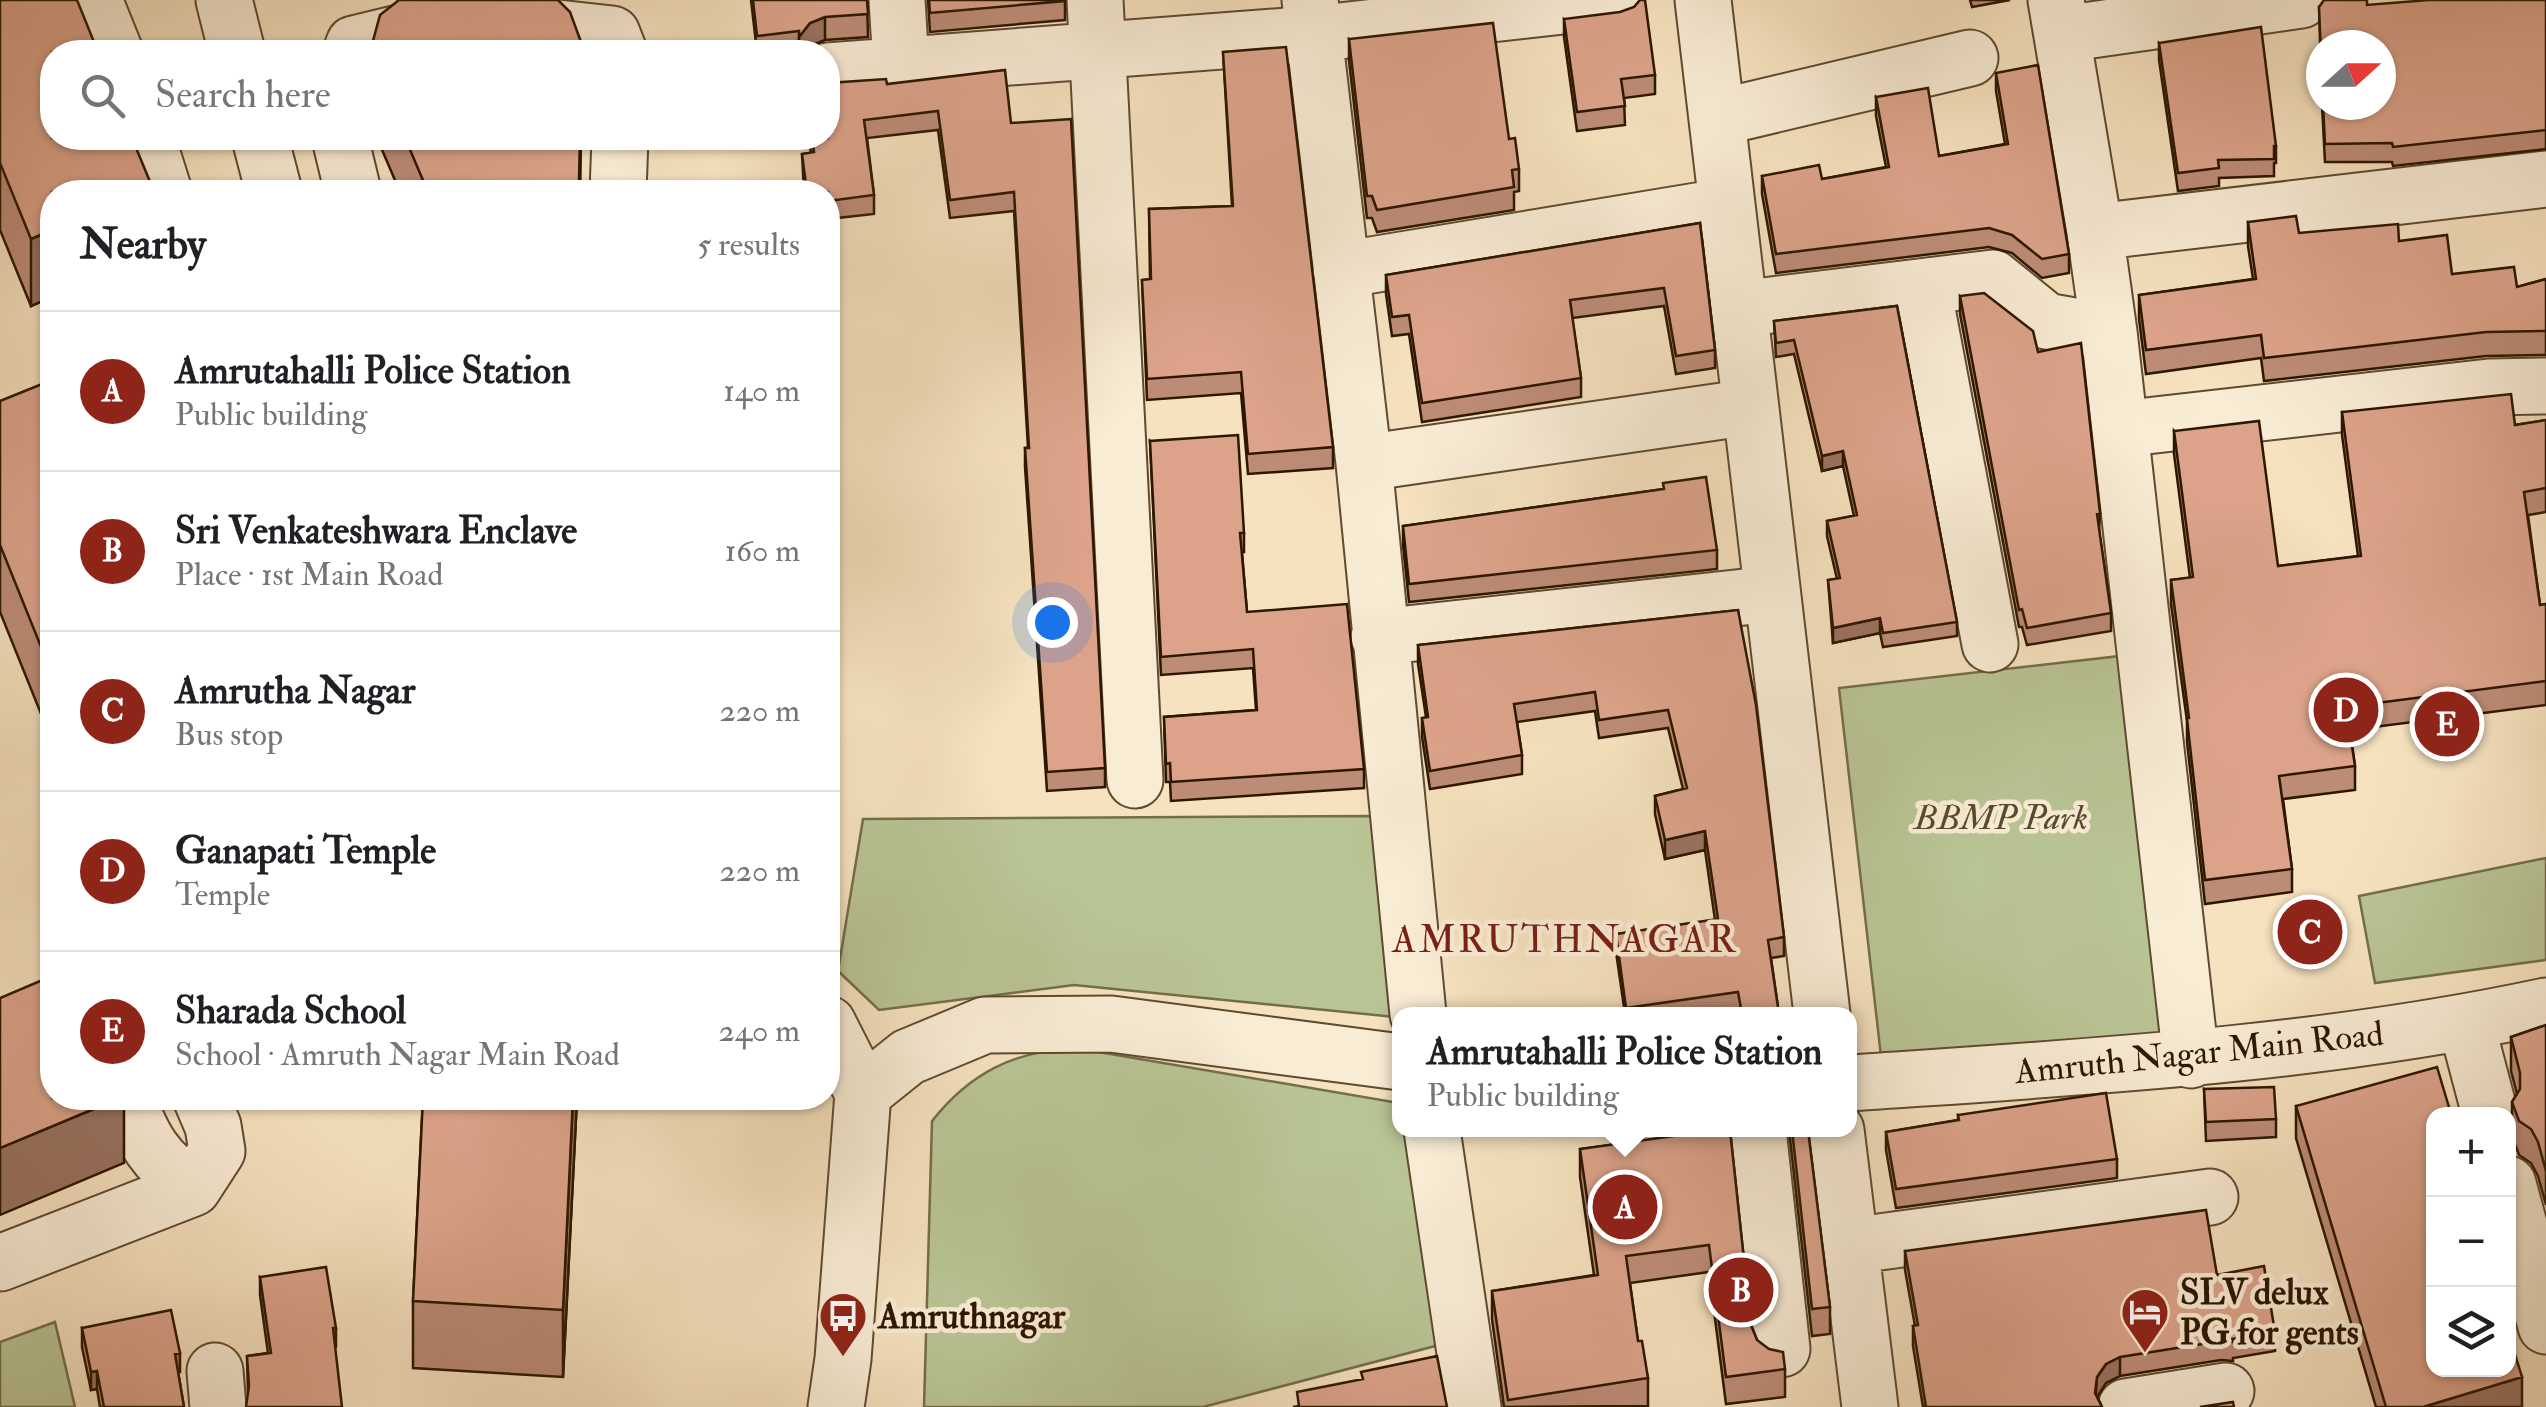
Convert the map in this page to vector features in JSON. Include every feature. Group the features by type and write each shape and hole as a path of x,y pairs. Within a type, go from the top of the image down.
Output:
{"street":[{"path":"94,0 110,40"},
{"path":"224,0 235,40"},
{"path":"898,0 901,66"},
{"path":"1703,0 1821,1007"},
{"path":"2191,1060 2108,332 2059,17 2302,0"},
{"path":"840,70 901,66 1096,26 1587,2"},
{"path":"1312,17 1364,464 1417,1007"},
{"path":"370,40 428,26 539,26 612,34 614,40"},
{"path":"1096,26 1135,780"},
{"path":"1717,118 1970,58"},
{"path":"151,150 160,180"},
{"path":"263,150 271,180"},
{"path":"343,150 350,180"},
{"path":"618,180 620,150"},
{"path":"2095,232 2546,180"},
{"path":"1341,270 1727,206"},
{"path":"1739,310 1994,278 2046,321 2108,332"},
{"path":"1924,288 1990,644"},
{"path":"2120,429 2488,387 2546,386"},
{"path":"1364,464 1750,406"},
{"path":"1379,636 1772,594"},
{"name":"Amruth Nagar Main Road","path":"1857,1084 2191,1060 2466,1023 2546,1006"},
{"path":"2466,1023 2488,1107"},
{"path":"863,1093 908,1057 985,1025 1111,1024 1392,1061"},
{"path":"836,1407 863,1093 840,1048"},
{"path":"131,1110 144,1141 163,1167 193,1188"},
{"path":"0,1263 193,1188 217,1151 206,1110"},
{"path":"1433,1137 1473,1407"},
{"path":"1759,1137 1782,1349"},
{"path":"1837,1137 1870,1407"},
{"path":"1850,1246 2210,1197"},
{"path":"2511,1197 2546,1326"},
{"path":"2126,1407 2226,1391"}],"green space":[{"name":"BBMP Park","path":"2129,655 2172,1032 1882,1065 1839,688"},
{"path":"1374,816 1392,1017 1074,985 879,1010 840,973 863,819"},
{"path":"2546,858 2546,960 2375,983 2359,896"},
{"path":"1075,1048 1392,1102 1392,1137 1405,1137 1443,1344 1203,1407 924,1407 932,1121 962,1090 995,1068 1053,1050"},
{"path":"55,1322 75,1407 0,1407 0,1342"}],"building":[{"path":"0,0 77,0 93,40 40,40 40,150 137,150 149,180 40,180 40,235 31,239 0,163"},
{"path":"399,0 558,0 570,12 580,40 373,40 380,15"},
{"path":"753,0 867,0 868,14 825,17 810,23 799,37 799,31 757,36"},
{"path":"929,0 1065,0 1065,1 930,13"},
{"path":"1645,0 1655,75 1621,79 1625,106 1577,112 1564,19 1620,12"},
{"path":"2324,0 2367,0 2367,5 2429,0 2546,0 2546,130 2393,147 2392,143 2325,144 2324,120 2396,120 2396,30 2320,30 2319,7"},
{"path":"1493,23 1509,139 1515,138 1519,169 1512,170 1514,187 1377,210 1372,196 1367,196 1349,39"},
{"path":"2261,27 2276,146 2274,159 2218,160 2219,168 2178,173 2159,43"},
{"path":"1286,47 1333,447 1248,454 1241,372 1147,379 1142,280 1151,279 1149,209 1233,206 1223,52"},
{"path":"2038,65 2069,254 2042,259 2012,235 1989,228 1776,254 1762,176 1819,165 1822,179 1889,167 1876,97 1928,88 1939,156 2008,144 1996,73"},
{"path":"1005,70 1011,123 1071,119 1105,768 1047,772 1025,448 1029,448 1014,192 950,200 938,111 864,120 874,195 840,199 840,180 805,180 802,154 840,150 840,82 886,79 887,84"},
{"path":"410,150 580,150 579,180 423,180"},
{"path":"2296,216 2299,233 2398,224 2399,241 2447,235 2452,274 2514,267 2517,287 2546,279 2546,331 2486,332 2264,358 2261,335 2146,350 2139,295 2256,279 2248,222"},
{"path":"1700,223 1715,350 1676,356 1664,288 1570,300 1581,378 1422,403 1409,315 1392,317 1386,275"},
{"path":"1984,293 2033,331 2038,352 2081,343 2111,613 2027,628 2022,609 2019,610 1960,296"},
{"path":"1897,306 1957,622 1883,633 1880,618 1833,628 1828,580 1840,578 1827,521 1857,515 1843,451 1822,456 1794,340 1776,343 1774,321"},
{"path":"40,385 40,644 0,545 0,401"},
{"path":"2511,394 2515,425 2546,420 2546,488 2524,492 2540,605 2546,604 2546,681 2346,707 2355,766 2279,776 2292,869 2205,880 2171,580 2193,577 2174,431 2259,421 2278,566 2361,556 2342,412"},
{"path":"1238,435 1247,612 1347,604 1364,769 1171,782 1170,763 1166,764 1164,717 1257,710 1253,649 1161,657 1150,441"},
{"path":"1706,477 1717,550 1409,584 1403,526 1664,489 1663,483"},
{"path":"1738,610 1756,705 1784,937 1768,940 1778,1007 1741,1007 1738,992 1626,1007 1616,934 1718,919 1705,831 1665,840 1655,796 1687,788 1668,710 1599,720 1595,692 1514,704 1522,755 1430,771 1422,718 1428,717 1418,645"},
{"path":"40,981 40,1110 91,1110 0,1148 0,998"},
{"path":"2546,1025 2546,1171 2538,1142 2531,1129 2519,1121 2512,1102 2520,1089 2520,1073 2511,1037"},
{"path":"2437,1067 2449,1107 2426,1107 2426,1377 2516,1377 2516,1358 2522,1377 2423,1407 2386,1407 2296,1106"},
{"path":"2274,1087 2276,1119 2206,1122 2204,1089"},
{"path":"2106,1093 2117,1159 1896,1189 1886,1132 1959,1120 1958,1115"},
{"path":"422,1110 572,1110 563,1310 413,1301"},
{"path":"1666,1137 1731,1137 1751,1325 1757,1340 1769,1349 1783,1352 1785,1369 1726,1377 1709,1245 1626,1256 1638,1341 1642,1341 1648,1378 1508,1400 1492,1291 1598,1275 1580,1149"},
{"path":"1793,1137 1809,1137 1830,1307 1812,1309"},
{"path":"2206,1210 2217,1275 2264,1266 2275,1332 2232,1339 2233,1342 2120,1357 2106,1364 2097,1377 2095,1393 2102,1407 1926,1407 1913,1326 1918,1325 1905,1251"},
{"path":"326,1267 336,1328 342,1407 246,1407 247,1356 271,1353 260,1277"},
{"path":"171,1310 180,1353 175,1354 184,1407 104,1407 97,1371 91,1372 82,1328"},
{"path":"1437,1356 1447,1407 1293,1407 1299,1406 1297,1392 1363,1379 1361,1372"},
{"path":"2233,1402 2234,1407 2200,1407"}],"place":[{"name":"Ganapati Temple","path":"2346,710"},
{"name":"Sharada School","path":"2447,724"},
{"name":"Amrutha Nagar","path":"2310,932"},
{"name":"Amrutahalli Police Station","path":"1625,1207"},
{"name":"Sri Venkateshwara Enclave","path":"1741,1290"},
{"name":"SLV delux PG for gents","path":"2145,1354"},
{"name":"Amruthnagar","path":"843,1358"}],"district":[{"name":"AMRUTHNAGAR","path":"1565,939"}]}
